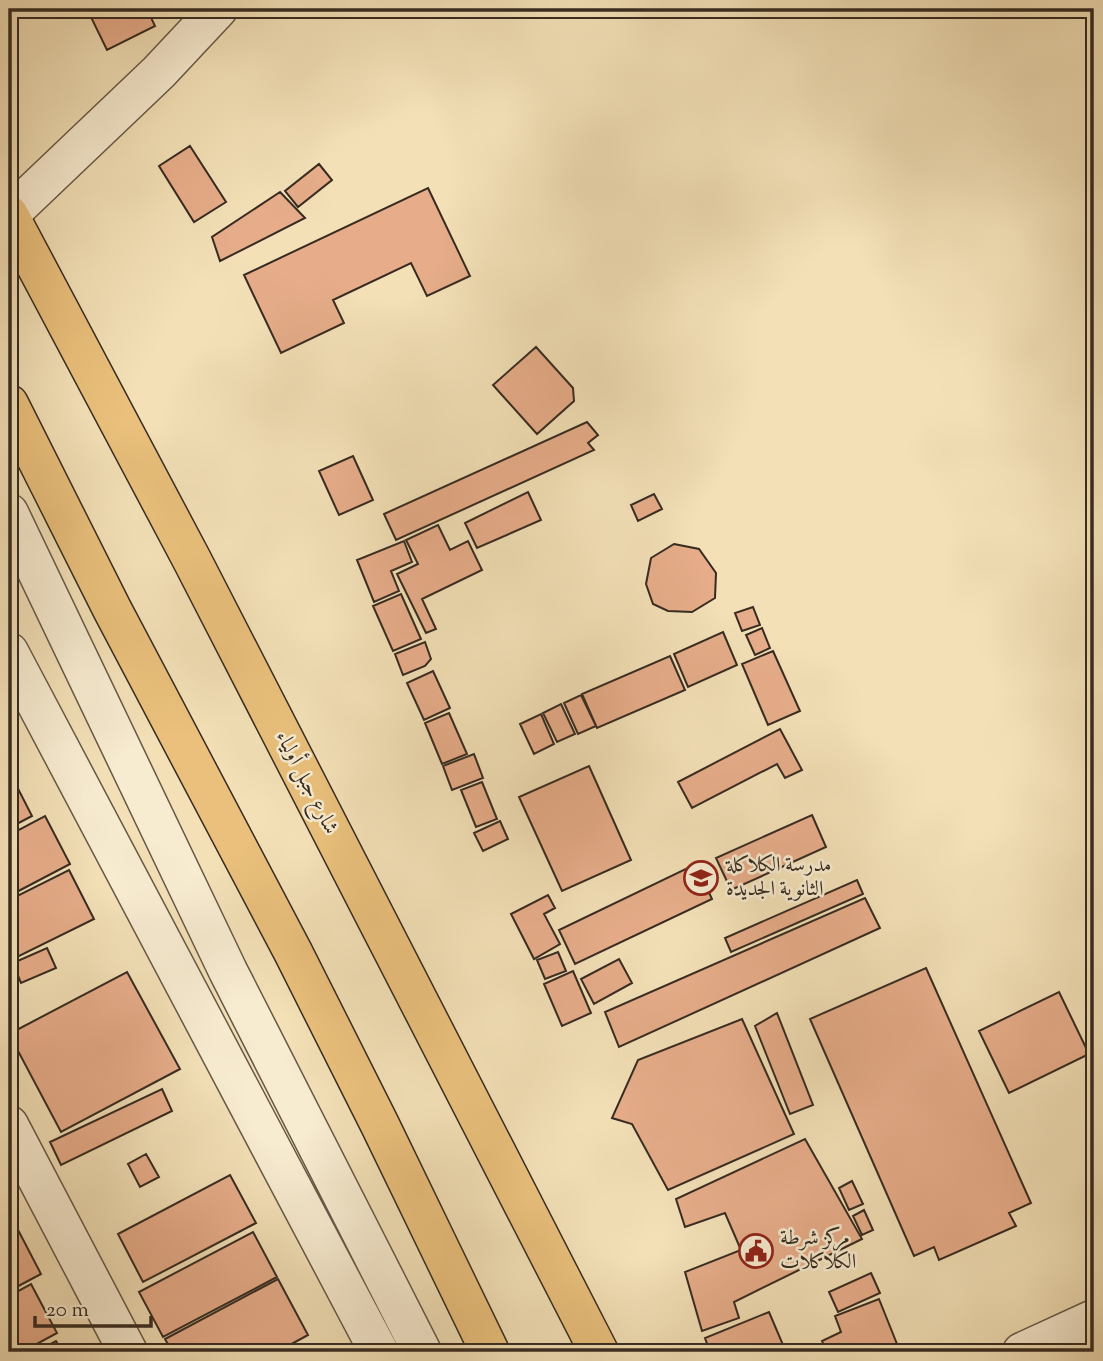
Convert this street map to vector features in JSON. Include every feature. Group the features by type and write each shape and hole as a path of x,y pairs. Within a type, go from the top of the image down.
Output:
{"main road":[{"name":"شارع جبل أولياء","path":"9,215 192,559 599,1352"},
{"path":"9,404 118,622 380,1125 489,1352"}],"street":[{"path":"9,215 159,72 218,9"},
{"path":"9,513 228,971 422,1352"},
{"path":"9,652 18,692 379,1352"},
{"path":"18,692 80,666"},
{"path":"9,1125 128,1352"},
{"path":"1022,1352 1094,1319"}],"building":[{"path":"87,9 147,9 155,26 107,50"},
{"path":"190,146 226,202 194,222 159,166"},
{"path":"319,164 332,180 298,207 285,191"},
{"path":"428,188 470,276 427,296 411,263 333,300 344,323 281,353 244,275"},
{"path":"280,192 305,218 220,261 212,237"},
{"path":"536,347 573,388 574,401 537,434 493,385"},
{"path":"587,422 598,435 588,443 594,450 396,540 384,514"},
{"path":"353,456 373,500 339,515 319,471"},
{"path":"528,492 541,520 477,548 465,523"},
{"path":"654,494 662,509 638,521 631,505"},
{"path":"438,525 450,550 468,541 482,570 422,599 436,629 426,633 397,574 418,564 406,540"},
{"path":"404,541 412,562 391,571 399,591 374,602 357,560"},
{"path":"674,544 699,549 716,573 715,598 692,612 668,611 653,604 646,584 651,558"},
{"path":"401,594 421,639 393,651 373,606"},
{"path":"753,607 760,625 742,631 735,613"},
{"path":"762,628 770,648 755,655 746,635"},
{"path":"723,632 737,665 688,687 674,654"},
{"path":"425,642 431,659 425,666 403,675 395,654"},
{"path":"773,651 800,711 768,725 742,664"},
{"path":"670,656 685,690 597,728 582,694"},
{"path":"433,671 450,708 424,720 407,683"},
{"path":"581,695 596,726 578,734 564,703"},
{"path":"561,704 575,734 557,742 543,713"},
{"path":"449,713 467,754 442,764 425,723"},
{"path":"541,714 554,744 534,754 520,724"},
{"path":"780,729 802,770 785,778 777,764 692,808 678,782"},
{"path":"474,754 483,778 452,790 443,766"},
{"path":"589,766 631,860 562,891 519,797"},
{"path":"9,771 32,816 9,828"},
{"path":"482,782 497,819 476,827 461,790"},
{"path":"812,815 826,847 731,890 716,858"},
{"path":"45,816 70,864 9,896 9,835"},
{"path":"500,821 508,839 483,851 474,833"},
{"path":"696,864 712,899 575,964 559,930"},
{"path":"69,870 94,919 9,961 9,900"},
{"path":"857,880 863,894 731,952 725,938"},
{"path":"548,895 555,908 544,914 560,944 534,959 511,914"},
{"path":"865,898 880,928 619,1047 605,1012"},
{"path":"47,948 56,968 21,983 13,963"},
{"path":"558,952 566,971 545,979 537,960"},
{"path":"619,959 632,983 594,1004 581,979"},
{"path":"926,968 1031,1203 1009,1213 1016,1226 939,1260 934,1247 914,1256 810,1019"},
{"path":"573,971 591,1013 562,1026 544,984"},
{"path":"127,972 180,1069 61,1132 9,1034"},
{"path":"1059,992 1089,1054 1009,1093 979,1031"},
{"path":"777,1013 813,1105 790,1114 755,1026"},
{"path":"742,1019 794,1134 668,1190 632,1124 612,1118 638,1060"},
{"path":"162,1089 172,1111 61,1165 50,1142"},
{"path":"805,1139 862,1239 734,1302 739,1318 702,1331 685,1272 741,1250 725,1213 685,1227 676,1199"},
{"path":"1094,1152 1094,1168 1088,1155"},
{"path":"146,1154 159,1177 140,1187 128,1164"},
{"path":"230,1175 256,1223 143,1282 118,1234"},
{"path":"852,1181 863,1204 849,1210 839,1188"},
{"path":"9,1199 18,1216 9,1221"},
{"path":"864,1210 873,1230 862,1235 853,1216"},
{"path":"16,1226 41,1274 9,1291 9,1230"},
{"path":"253,1232 277,1277 163,1337 139,1292"},
{"path":"871,1273 880,1293 838,1312 829,1292"},
{"path":"278,1279 308,1335 277,1352 172,1352 165,1339"},
{"path":"31,1284 57,1333 22,1352 9,1352 9,1296"},
{"path":"879,1299 897,1344 868,1352 827,1352 822,1341 841,1332 835,1316"},
{"path":"769,1312 786,1352 710,1352 705,1338"},
{"path":"56,1341 62,1352 35,1352"},
{"path":"815,1345 818,1352 798,1352"}],"place":[{"name":"مدرسة الكلاكلة الثانوية الجديدة","path":"701,878"},
{"name":"مركز شرطة الكلاكلات","path":"756,1251"}]}
